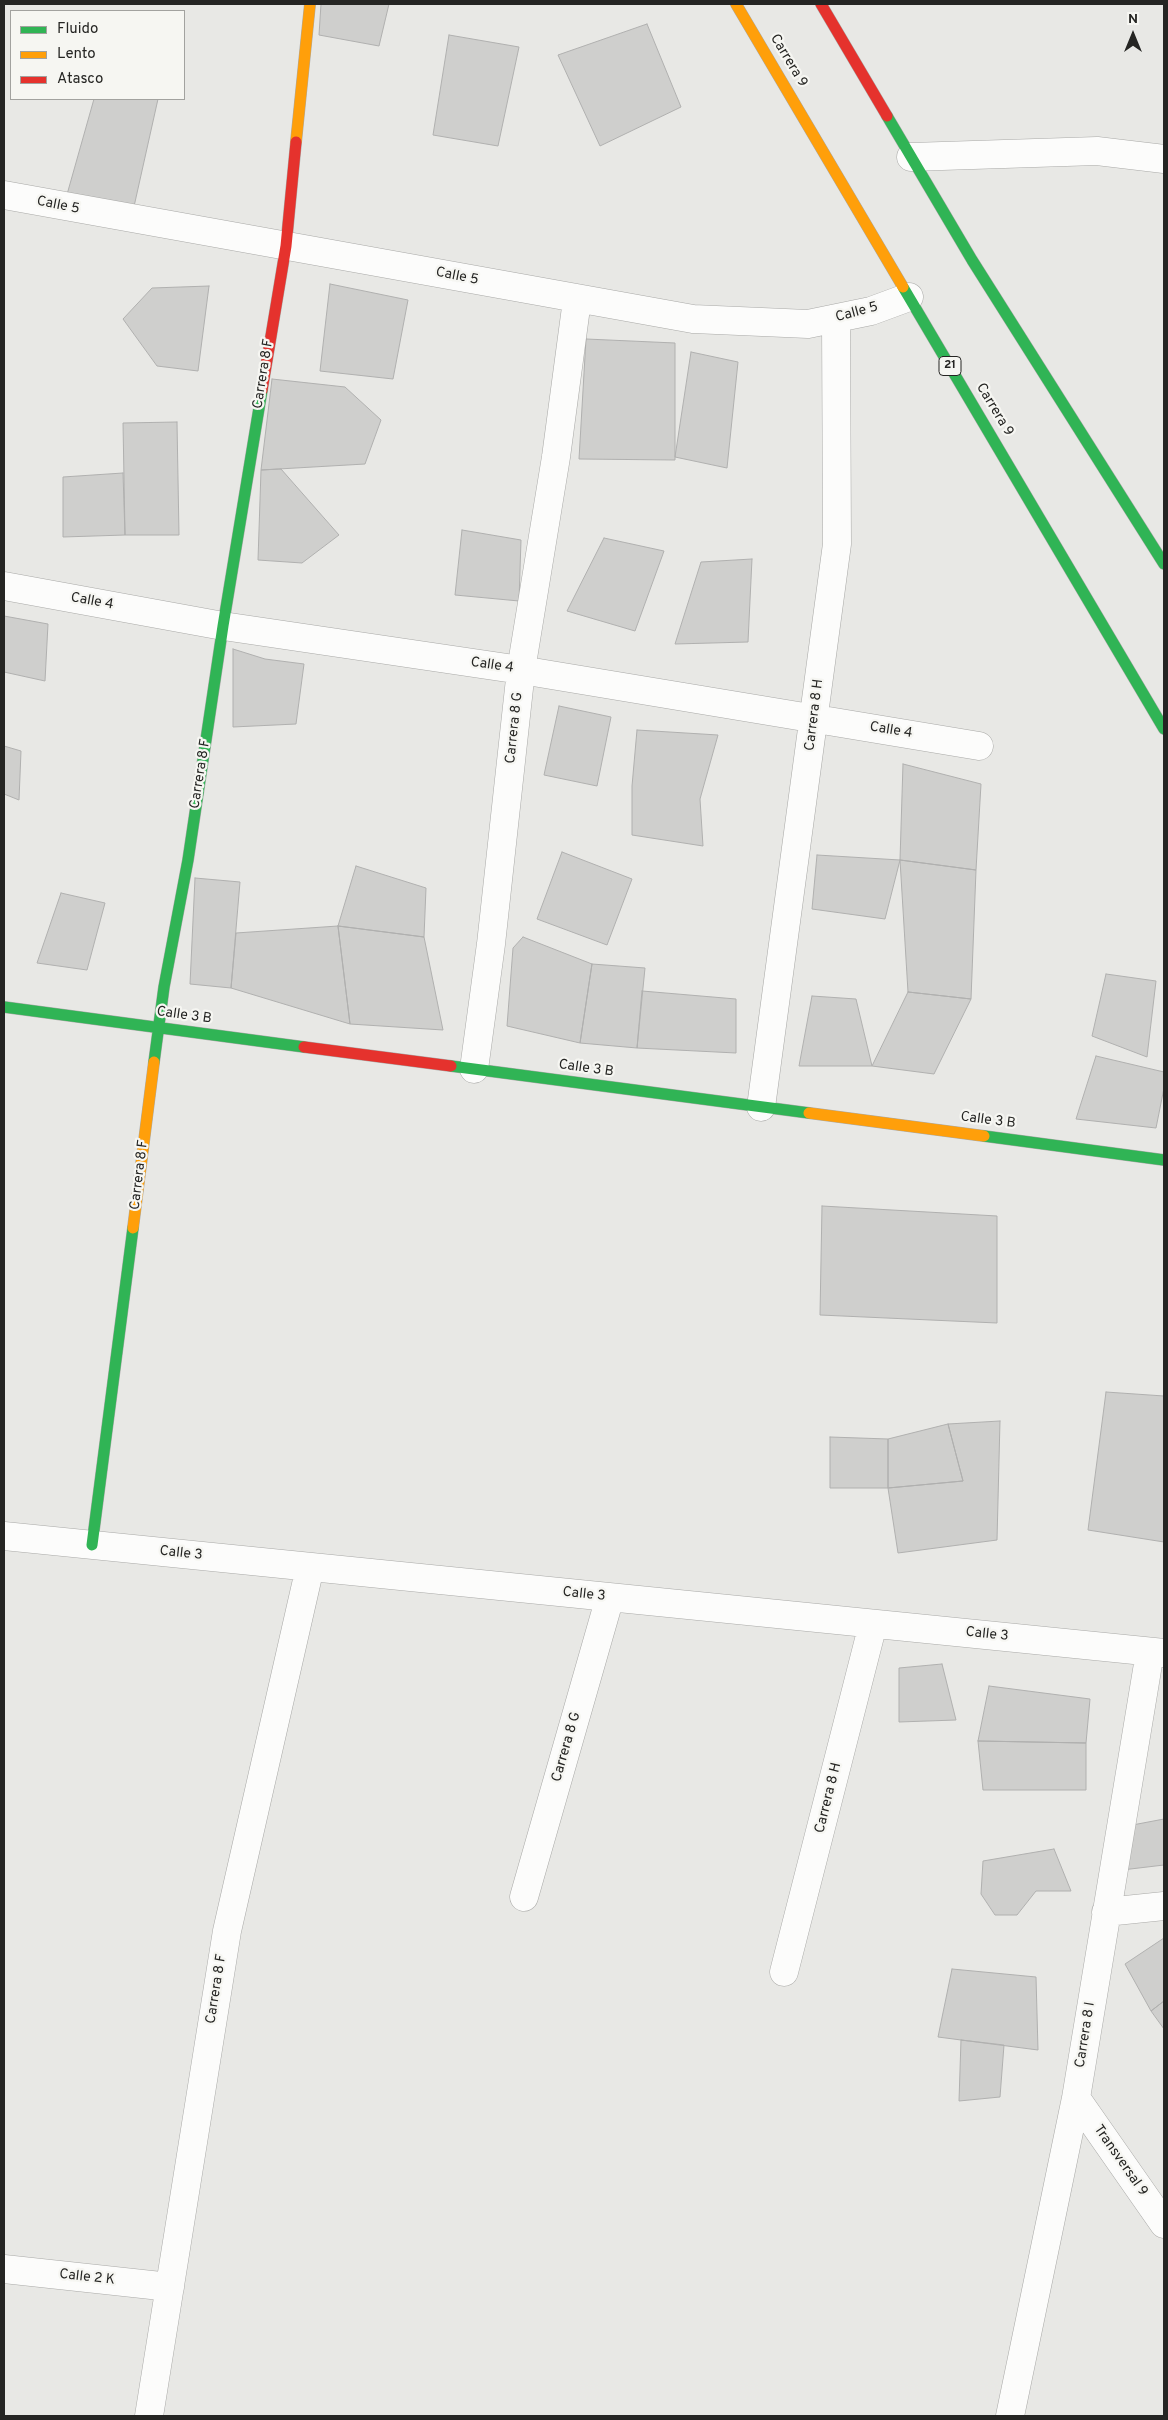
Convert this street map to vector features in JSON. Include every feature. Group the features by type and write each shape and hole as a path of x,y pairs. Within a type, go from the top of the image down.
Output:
{"street":[{"name":"Carrera 8 F","path":"92,1545 159,1028 188,860 286,246 310,4"},
{"name":"Carrera 9","path":"736,4 1164,728"},
{"path":"820,4 972,260 1164,564"},
{"path":"911,156 1097,151 1164,159"},
{"name":"Calle 5","path":"4,195 577,300 693,319 770,324 808,324 836,320 909,297"},
{"name":"Carrera 8 G","path":"474,1069 491,944 521,670 556,457 577,300"},
{"name":"Carrera 8 H","path":"761,1107 815,719 837,544 836,320"},
{"name":"Calle 4","path":"4,586 224,626 521,670 979,746"},
{"name":"Calle 3 B","path":"4,1008 1164,1160"},
{"name":"Calle 3","path":"4,1536 1157,1652"},
{"name":"Carrera 8 F","path":"149,2416 227,1931 310,1567"},
{"name":"Carrera 8 G","path":"524,1897 610,1598"},
{"name":"Carrera 8 H","path":"784,1972 873,1624"},
{"name":"Carrera 8 I","path":"1010,2416 1076,2098 1106,1912 1157,1652"},
{"path":"1106,1912 1164,1906"},
{"name":"Transversal 9","path":"1076,2098 1164,2224"},
{"name":"Calle 2 K","path":"4,2270 170,2287"}],"building":[{"path":"321,4 389,4 379,46 319,35"},
{"path":"647,24 681,107 600,146 558,55"},
{"path":"449,35 519,47 498,146 433,135"},
{"path":"94,100 158,100 133,211 66,198"},
{"path":"330,284 408,300 393,379 320,371"},
{"path":"209,286 198,371 157,366 123,319 152,288"},
{"path":"586,339 675,343 675,460 579,459"},
{"path":"691,352 738,362 727,468 675,457"},
{"path":"272,379 345,387 381,420 365,464 261,470"},
{"path":"177,422 179,535 125,535 123,423"},
{"path":"281,469 339,535 302,563 258,560 261,470"},
{"path":"123,473 125,535 63,537 63,477"},
{"path":"462,530 521,540 519,601 455,595"},
{"path":"604,538 664,551 635,631 567,611"},
{"path":"752,559 748,642 675,644 701,562"},
{"path":"4,616 48,624 45,681 4,672"},
{"path":"233,649 265,659 304,664 296,724 233,727"},
{"path":"559,706 611,717 597,786 544,775"},
{"path":"637,730 718,735 700,799 703,846 632,835 632,786"},
{"path":"4,746 21,751 19,800 4,794"},
{"path":"903,764 981,784 976,870 900,860"},
{"path":"562,852 632,879 607,945 537,919"},
{"path":"817,855 900,860 885,919 812,909"},
{"path":"900,860 976,870 971,999 908,992"},
{"path":"356,866 426,888 424,937 338,926"},
{"path":"195,878 240,882 231,988 190,984"},
{"path":"61,893 105,903 87,970 37,963"},
{"path":"338,926 424,937 443,1030 350,1024"},
{"path":"338,926 350,1024 231,988 236,933"},
{"path":"523,937 592,964 580,1043 507,1026 513,948"},
{"path":"592,964 645,968 637,1048 580,1043"},
{"path":"1106,974 1156,981 1147,1057 1092,1036"},
{"path":"642,991 736,999 736,1053 637,1048"},
{"path":"908,992 971,999 934,1074 872,1066"},
{"path":"812,996 856,999 872,1066 799,1066"},
{"path":"1096,1056 1164,1072 1164,1088 1156,1128 1076,1119"},
{"path":"822,1206 997,1216 997,1323 820,1315"},
{"path":"1106,1392 1164,1396 1164,1542 1088,1530"},
{"path":"1000,1421 997,1540 898,1553 888,1488 963,1481 948,1424"},
{"path":"948,1424 963,1481 888,1488 888,1439"},
{"path":"830,1437 888,1439 888,1488 830,1488"},
{"path":"942,1664 956,1720 899,1722 899,1668"},
{"path":"989,1686 1090,1699 1086,1743 978,1741"},
{"path":"978,1741 1086,1743 1086,1790 983,1790"},
{"path":"1164,1819 1164,1865 1122,1870 1122,1827"},
{"path":"1054,1849 1071,1891 1036,1891 1017,1915 995,1915 981,1894 983,1861"},
{"path":"1164,1938 1164,2001 1151,2011 1125,1964"},
{"path":"952,1969 1036,1977 1038,2050 938,2037"},
{"path":"1164,2001 1164,2029 1151,2011"},
{"path":"961,2040 1004,2045 1000,2097 959,2101"}],"traffic: fast":[{"path":"887,116 972,260 1164,564"},
{"path":"903,287 1164,729"},
{"path":"154,1062 164,987 188,860 223,626 262,390"},
{"path":"4,1007 304,1047"},
{"path":"451,1066 809,1113"},
{"path":"984,1136 1164,1160"},
{"path":"92,1545 133,1228"}],"traffic: slow":[{"path":"296,142 310,4"},
{"path":"736,4 903,287"},
{"path":"133,1228 154,1062"},
{"path":"809,1113 984,1136"}],"traffic: jam":[{"path":"821,4 887,116"},
{"path":"262,390 286,246 296,142"},
{"path":"304,1047 451,1066"}]}
